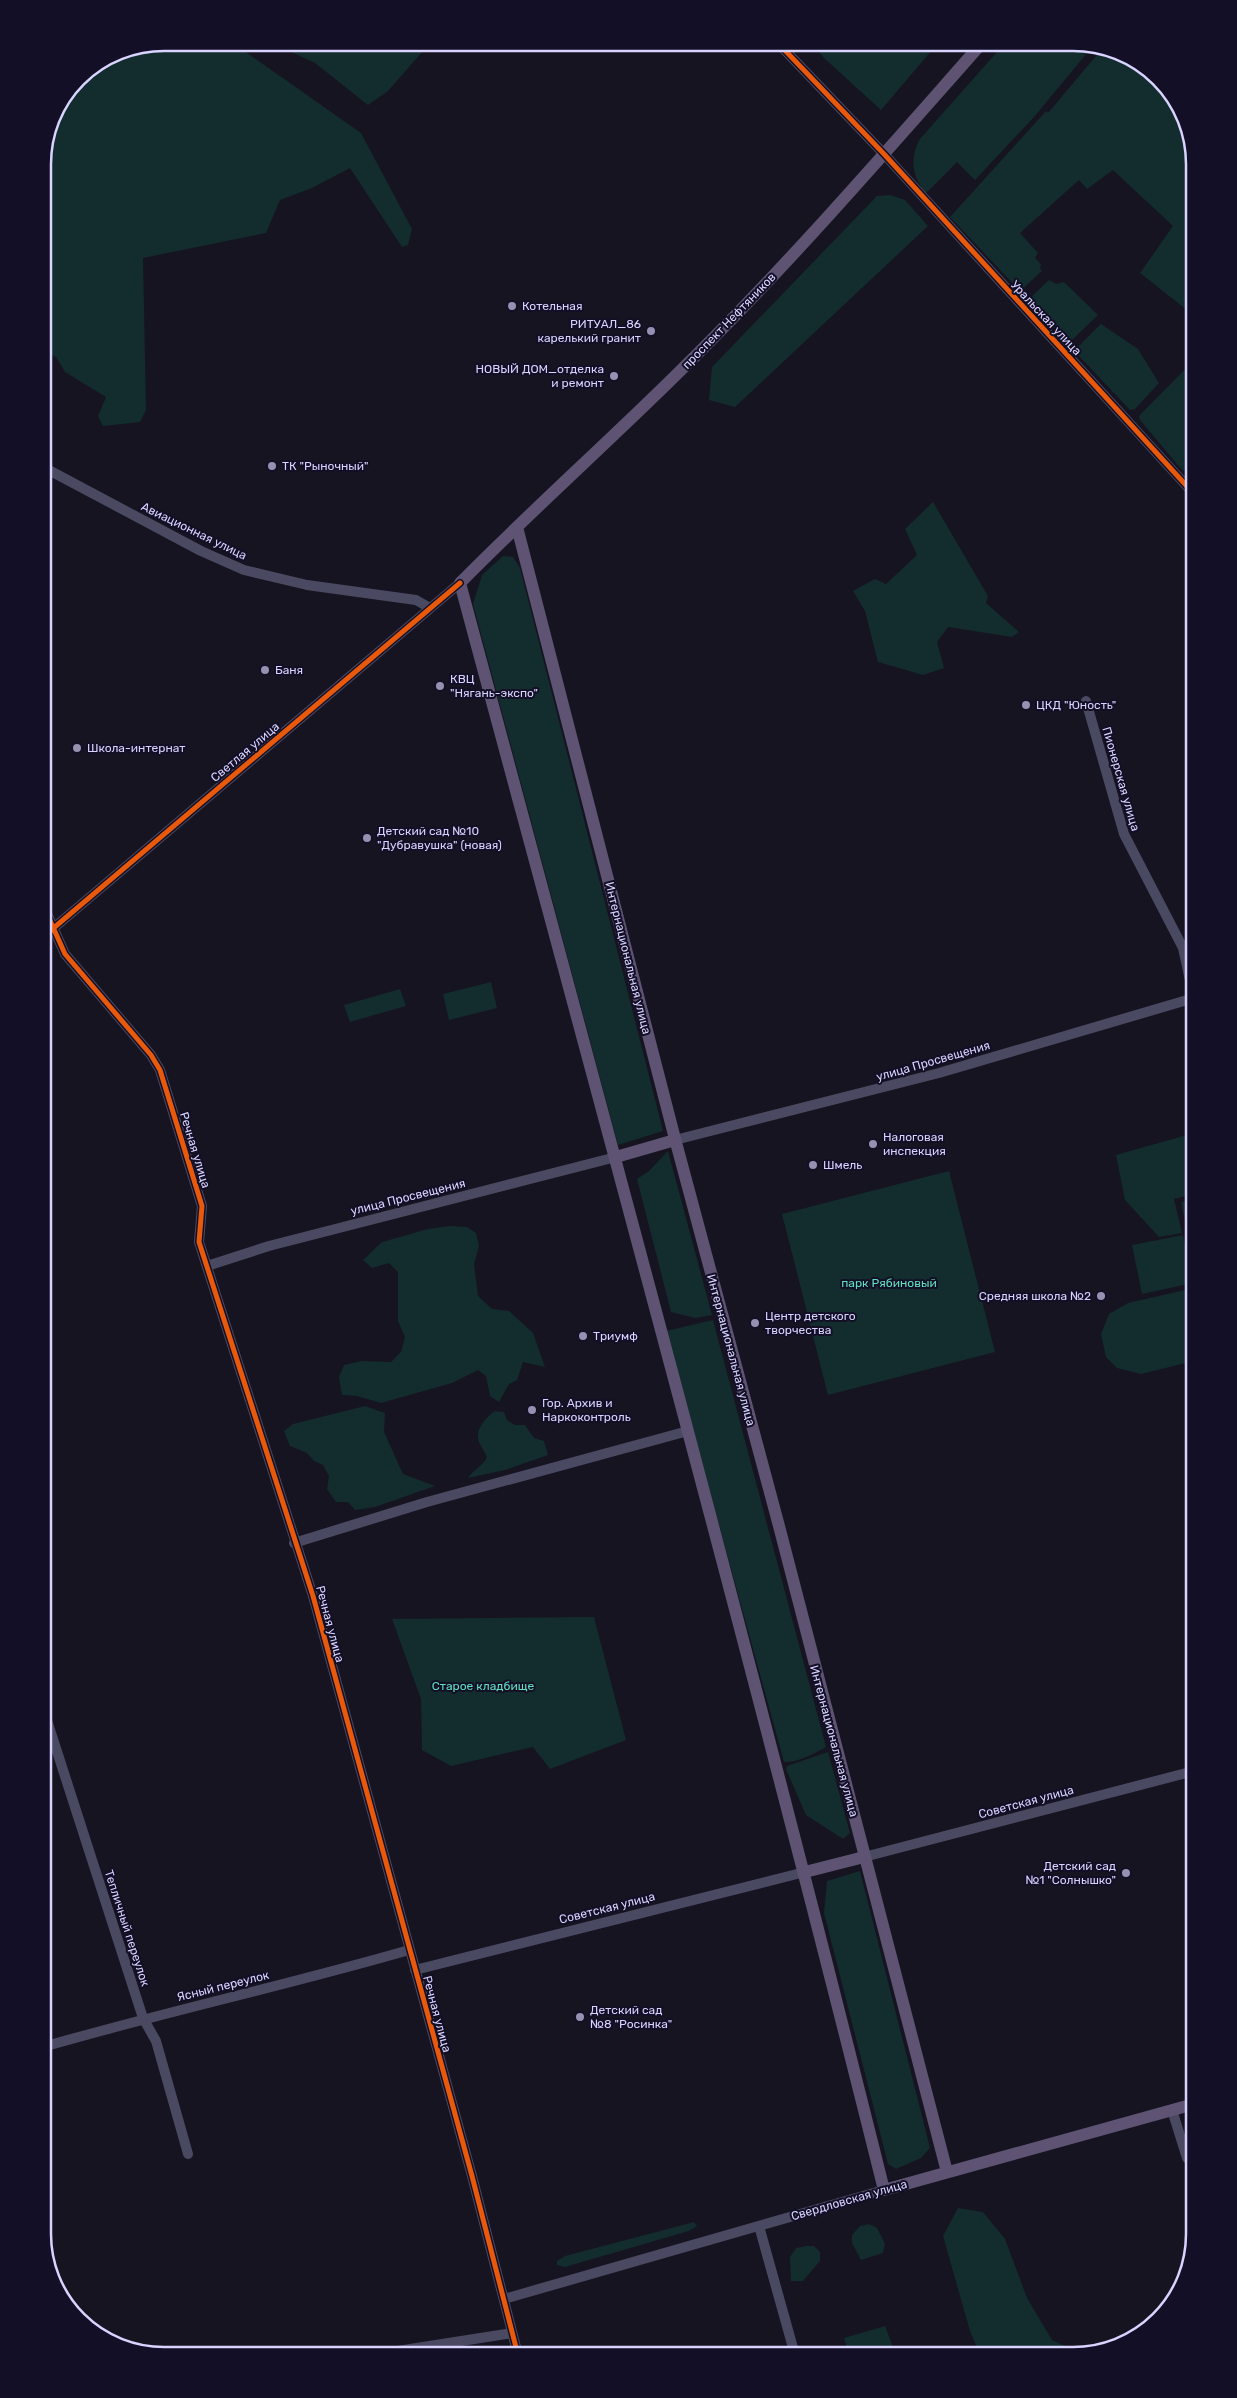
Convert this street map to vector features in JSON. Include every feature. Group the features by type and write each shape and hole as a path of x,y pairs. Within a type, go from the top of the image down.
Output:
{"main road":[{"name":"проспект Нефтяников","path":"460,583 691,361 801,246 975,51"},
{"name":"Интернациональная улица","path":"517,527 675,1140 947,2172"},
{"path":"460,583 616,1157 805,1872 884,2190"},
{"path":"616,1157 675,1140"},
{"path":"805,1872 864,1856"},
{"name":"Свердловская улица","path":"884,2190 1186,2106"}],"street":[{"name":"Уральская улица","path":"786,51 884,154 1186,485"},
{"name":"Авиационная улица","path":"51,472 201,551 244,570 307,585 416,600 430,608"},
{"name":"Светлая улица","path":"53,927 460,583"},
{"name":"Пионерская улица","path":"1086,701 1124,834 1183,948 1186,962"},
{"name":"Речная улица","path":"51,923 65,954 151,1055 160,1070 202,1206 199,1242 312,1596 410,1950 516,2347"},
{"name":"улица Просвещения","path":"675,1140 930,1075 1186,1001"},
{"name":"улица Просвещения","path":"207,1266 278,1243 616,1157"},
{"path":"294,1542 427,1502 688,1431"},
{"name":"Тепличный переулок","path":"51,1733 143,2018 156,2041 188,2154"},
{"name":"Советская улица","path":"864,1856 1186,1773"},
{"name":"Советская улица","path":"415,1970 805,1872"},
{"name":"Ясный переулок","path":"51,2044 143,2018 343,1969 410,1950"},
{"path":"1172,2110 1186,2155"},
{"name":"Свердловская улица","path":"504,2299 884,2190"},
{"path":"758,2226 794,2347"},
{"path":"423,2347 512,2333"}],"green space":[{"path":"157,51 244,51 361,133 412,229 408,245 402,247 350,168 312,188 280,200 266,233 143,258 146,410 140,422 103,426 98,416 106,397 65,372 56,357 51,355 52,150 60,121 70,102 90,79 102,70 128,57"},
{"path":"289,51 423,51 388,91 368,105 315,63"},
{"path":"818,51 931,51 881,110"},
{"path":"998,51 1088,52 1034,117 975,180 957,162 926,193 915,175 914,168 914,154 919,140"},
{"path":"1098,54 1129,66 1153,84 1171,108 1182,135 1185,150 1186,309 1140,273 1173,226 1113,170 1087,189 1079,180 1020,233 1038,253 1035,258 1041,264 1040,268 1042,271 1020,291 950,217 1046,111 1048,113"},
{"path":"890,195 905,200 928,226 735,407 709,400 712,367 877,196"},
{"path":"1049,280 1056,284 1064,282 1098,315 1071,341 1066,342 1029,299"},
{"path":"1101,324 1138,349 1159,383 1135,409 1130,410 1078,355 1077,348"},
{"path":"1186,368 1186,471 1182,470 1140,420 1139,416"},
{"path":"933,502 988,596 986,603 1019,632 1012,637 948,627 937,642 944,668 923,675 878,662 865,611 853,591 875,579 886,584 917,555 905,529"},
{"path":"503,556 513,557 520,568 663,1131 618,1145 473,604 482,575"},
{"path":"491,982 497,1008 449,1020 443,994"},
{"path":"400,989 406,1006 350,1022 344,1005"},
{"path":"1186,1135 1186,1196 1174,1199 1182,1233 1159,1237 1125,1200 1116,1155"},
{"path":"668,1151 712,1315 695,1318 671,1312 637,1179 649,1171"},
{"name":"парк Рябиновый","path":"949,1171 995,1352 828,1395 782,1214"},
{"path":"1186,1201 1186,1227 1181,1202"},
{"path":"449,1226 467,1227 476,1233 479,1246 474,1264 478,1296 492,1309 509,1311 533,1333 545,1367 523,1362 517,1380 509,1384 499,1402 490,1396 486,1376 478,1370 452,1383 381,1403 357,1396 342,1395 339,1377 344,1365 362,1361 391,1362 401,1352 405,1337 398,1321 398,1272 389,1263 372,1268 363,1260 382,1242 428,1229"},
{"path":"1183,1235 1186,1249 1186,1285 1142,1294 1132,1245"},
{"path":"1186,1290 1186,1363 1141,1374 1117,1368 1106,1357 1101,1334 1109,1314 1128,1303"},
{"path":"713,1320 826,1747 795,1761 784,1762 666,1331"},
{"path":"365,1406 385,1413 384,1432 403,1474 435,1486 375,1507 355,1510 348,1502 336,1502 327,1489 329,1476 323,1465 314,1461 307,1453 290,1446 284,1431 293,1424"},
{"path":"495,1411 504,1412 507,1420 515,1425 525,1425 534,1438 544,1441 548,1455 505,1470 468,1478 487,1457 479,1442 478,1433 485,1420"},
{"name":"Старое кладбище","path":"594,1617 626,1740 550,1769 533,1747 451,1766 422,1750 421,1699 392,1619"},
{"path":"828,1752 850,1833 843,1839 806,1815 786,1769 787,1766"},
{"path":"860,1871 930,2148 921,2158 896,2169 888,2164 824,1913 827,1881"},
{"path":"958,2208 983,2212 1005,2239 1027,2298 1052,2340 1068,2347 977,2347 970,2331 943,2236"},
{"path":"694,2222 697,2226 689,2231 565,2267 557,2265 557,2261 565,2256"},
{"path":"869,2224 877,2228 885,2244 883,2253 861,2260 852,2243 852,2235 860,2226"},
{"path":"814,2246 820,2252 820,2261 803,2281 791,2281 790,2257 796,2248"},
{"path":"885,2326 893,2347 847,2347 844,2338"}],"cycle path":[{"path":"786,51 884,154 1186,485"},
{"path":"51,930 460,583"},
{"path":"51,923 65,954 151,1055 160,1070 202,1206 199,1242 313,1596 472,2176 516,2347"}],"place":[{"name":"Котельная","path":"512,306"},
{"name":"РИТУАЛ_86 карелький гранит","path":"651,331"},
{"name":"НОВЫЙ ДОМ_отделка и ремонт","path":"614,376"},
{"name":"ТК \"Рыночный\"","path":"272,466"},
{"name":"Баня","path":"265,670"},
{"name":"КВЦ \"Нягань-экспо\"","path":"440,686"},
{"name":"ЦКД \"Юность\"","path":"1026,705"},
{"name":"Школа-интернат","path":"77,748"},
{"name":"Детский сад №10 \"Дубравушка\" (новая)","path":"367,838"},
{"name":"Налоговая инспекция","path":"873,1144"},
{"name":"Шмель","path":"813,1165"},
{"name":"Средняя школа №2","path":"1101,1296"},
{"name":"Центр детского творчества","path":"755,1323"},
{"name":"Триумф","path":"583,1336"},
{"name":"Гор. Архив и Наркоконтроль","path":"532,1410"},
{"name":"Детский сад №1 \"Солнышко\"","path":"1126,1873"},
{"name":"Детский сад №8 \"Росинка\"","path":"580,2017"}]}
